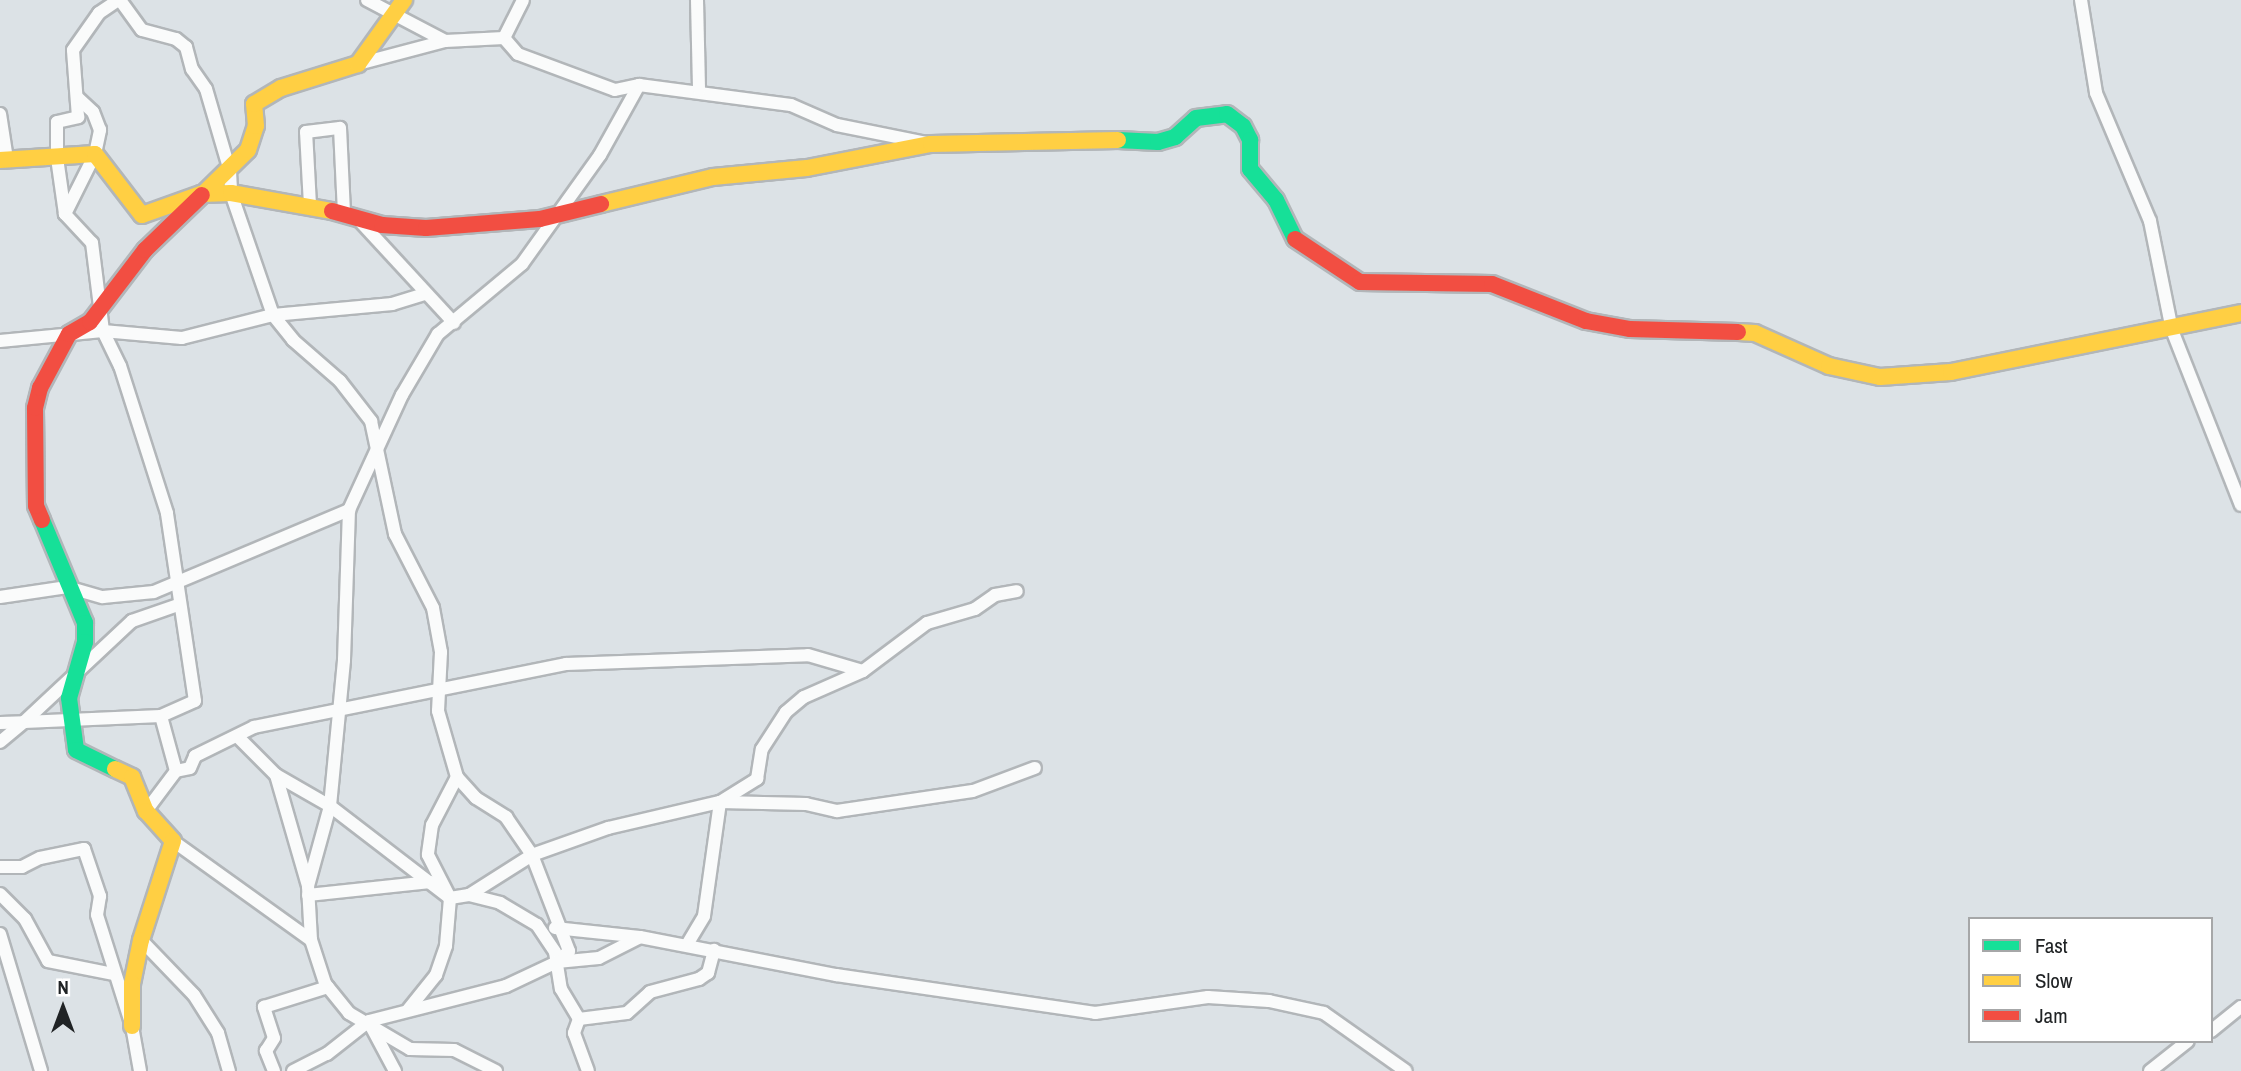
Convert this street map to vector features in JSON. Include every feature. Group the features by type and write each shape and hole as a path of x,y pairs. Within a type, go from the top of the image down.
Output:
{"street":[{"path":"0,723 161,716 195,701 175,585 167,513 120,366 103,331 92,243 65,214 57,158 57,122 78,117 73,50 99,13 119,0 142,30 176,39 186,47 192,69 206,89 230,171 231,193 273,315 293,340 340,381 371,421 374,450 393,510 395,534 433,608 441,652 438,693 457,777 476,798 506,817 532,855 569,951 557,962 506,986 369,1021 327,1054 293,1071"},
{"path":"368,0 400,7 445,41"},
{"path":"503,38 523,0"},
{"path":"697,0 699,91"},
{"path":"2081,0 2096,93 2150,221 2172,330 2241,505"},
{"path":"358,64 400,7"},
{"path":"311,940 173,841 146,811 132,776 76,750 69,698 79,670 85,623 67,587 36,506 35,408 40,388 69,334 90,322 145,250 201,194 230,171 248,150 256,126 254,104 281,88 445,41 503,38 518,54 615,90 639,85 791,105 836,125 931,144"},
{"path":"308,891 330,806 337,709 344,660 349,510 374,450 421,359 438,334 522,264 560,214 639,85"},
{"path":"65,214 95,154 100,130 93,113 78,98"},
{"path":"0,114 4,160 95,154"},
{"path":"95,154 142,215 201,194 231,193 310,205 344,213 359,220 426,228 540,219 713,177 807,168 931,144 1067,138 1158,142 1175,137 1196,118 1227,114 1243,126 1250,141 1250,169 1276,200 1286,232 1348,278 1372,283 1492,284 1586,321 1630,329 1684,327 1755,333 1829,366 1880,377 1951,372 2172,330 2241,313"},
{"path":"310,205 306,132 340,128 344,213"},
{"path":"359,220 454,323"},
{"path":"0,341 103,331 182,338 273,315 392,304 425,294"},
{"path":"0,597 67,587 103,597 145,594 175,585 349,510"},
{"path":"720,802 757,779 762,749 786,712 804,697 863,671 927,623 975,609 995,595 1017,591"},
{"path":"0,742 132,621 178,605"},
{"path":"146,811 176,771 190,768 195,756 254,727 337,709 438,693 566,664 808,655 863,671"},
{"path":"161,716 176,771"},
{"path":"237,736 276,775 330,806 450,898 469,895 532,855 608,828 720,802 806,804 837,811 973,791 1035,768"},
{"path":"276,775 308,891 311,940 328,986 349,1013 369,1021 410,1049 454,1050 496,1071"},
{"path":"405,1013 436,975 446,946 450,898 428,855 432,825 457,777"},
{"path":"688,943 704,916 720,802"},
{"path":"132,1026 132,984 141,940 173,841"},
{"path":"0,867 22,867 40,858 84,849 100,896 97,915 113,974 132,1026 140,1071"},
{"path":"308,891 430,881"},
{"path":"0,894 26,919 47,961 113,974"},
{"path":"469,895 500,903 537,925 688,943 836,975 1095,1013 1208,997 1269,1001 1324,1013 1406,1071"},
{"path":"537,925 557,962 561,989 579,1019"},
{"path":"0,934 41,1071"},
{"path":"557,962 599,958 640,937"},
{"path":"141,940 194,995 218,1032 229,1071"},
{"path":"579,1019 627,1013 650,992 699,979 708,973 714,950"},
{"path":"274,1071 266,1051 274,1038 264,1007 328,986"},
{"path":"2213,1029 2241,1007"},
{"path":"579,1019 574,1033 588,1071"},
{"path":"369,1021 395,1071"},
{"path":"2150,1071 2185,1043"}],"traffic: fast":[{"path":"1118,140 1158,142 1175,137 1196,118 1227,114 1243,126 1250,140 1250,169 1276,200 1295,239"},
{"path":"42,520 85,623 85,642 69,698 76,750 115,769"}],"traffic: slow":[{"path":"202,195 248,150 256,126 254,104 281,88 358,64 404,0"},
{"path":"601,204 713,177 807,168 931,144 1118,140"},
{"path":"0,160 95,154 142,215 201,194 231,193 332,211"},
{"path":"1738,332 1755,333 1829,366 1880,377 1951,372 2241,313"},
{"path":"115,769 132,777 146,811 173,841 141,940 132,984 132,1026"}],"traffic: jam":[{"path":"42,520 36,506 35,408 40,388 69,334 90,322 145,250 202,195"},
{"path":"332,211 382,225 426,228 540,219 601,204"},
{"path":"1295,239 1360,282 1492,284 1586,321 1630,329 1738,332"}]}
